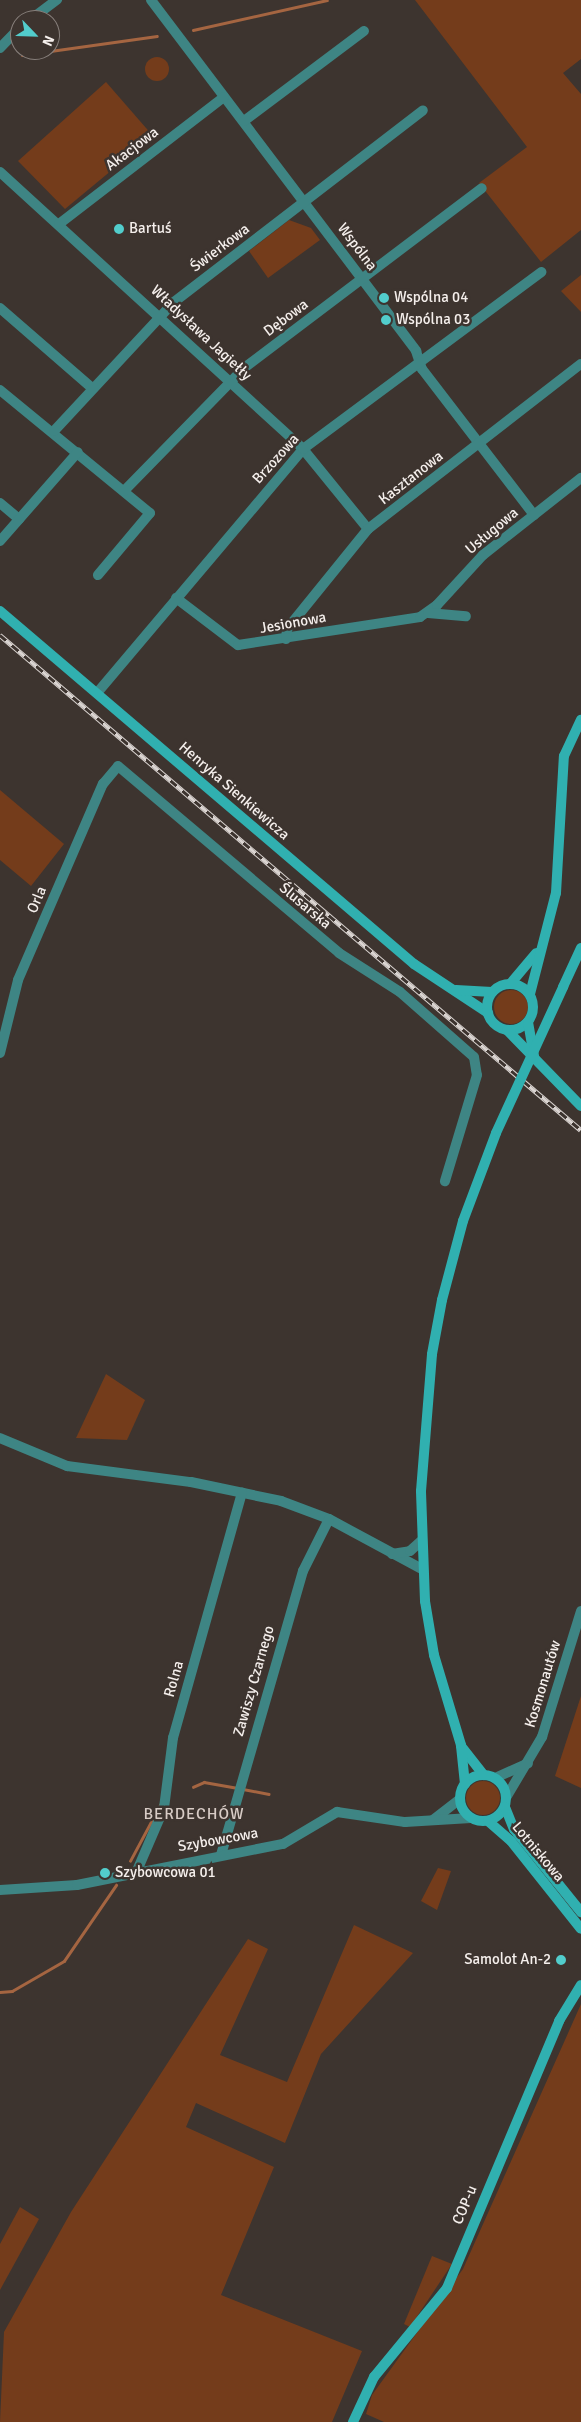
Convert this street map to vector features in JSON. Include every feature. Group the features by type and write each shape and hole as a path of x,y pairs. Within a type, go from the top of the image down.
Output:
{"main road":[{"name":"Henryka Sienkiewicza","path":"0,611 414,964 488,1013"},
{"path":"535,1058 528,1022 534,1005 530,994 560,866 564,756 581,720"},
{"path":"541,946 511,983 492,992 488,1013 497,1026 508,1030 581,1106"},
{"path":"461,1745 484,1775 495,1778 506,1796 505,1808 488,1821 470,1818 460,1799 465,1784 461,1745 434,1655 422,1569 421,1541 427,1409 442,1300 463,1221 496,1133 581,948"},
{"path":"511,983 530,994"},
{"name":"Henryka Sienkiewicza","path":"453,989 492,992"},
{"path":"508,1030 528,1022"},
{"path":"465,1784 484,1775"},
{"name":"Lotniskowa","path":"505,1808 514,1828 581,1912"},
{"name":"Lotniskowa","path":"488,1821 511,1841 581,1929"},
{"name":"COP-u","path":"353,2422 374,2377 446,2288 559,2021 581,1985"}],"street":[{"path":"44,10 57,0"},
{"name":"Wspólna","path":"151,0 362,279 479,443 534,515"},
{"path":"244,121 364,31"},
{"path":"0,48 10,38"},
{"name":"Akacjowa","path":"58,224 224,98"},
{"name":"Świerkowa","path":"54,431 90,387 160,315 423,110"},
{"name":"Władysława Jagiełły","path":"0,172 160,315 303,449 368,530"},
{"name":"Dębowa","path":"124,491 230,381 482,188"},
{"name":"Brzozowa","path":"97,692 303,449 541,272"},
{"path":"0,308 90,387"},
{"name":"Kasztanowa","path":"286,639 287,630 368,530 581,364"},
{"path":"0,390 54,431 150,513 98,575"},
{"path":"0,541 78,452"},
{"name":"Usługowa","path":"428,613 483,555 581,478"},
{"path":"0,503 19,519"},
{"name":"Jesionowa","path":"176,598 238,645 286,639 428,613 466,616"},
{"name":"Orla","path":"0,1053 18,980 103,784 118,766"},
{"name":"Ślusarska","path":"118,766 339,953 400,992 477,1062 445,1181"},
{"path":"0,1438 67,1466 242,1492 329,1519 422,1569"},
{"name":"Rolna","path":"136,1872 164,1808 172,1738 242,1492"},
{"name":"Zawiszy Czarnego","path":"220,1855 300,1580 329,1519"},
{"path":"392,1554 410,1551 421,1541"},
{"name":"Kosmonautów","path":"506,1796 528,1763 542,1737 581,1611"},
{"path":"495,1778 528,1763"},
{"path":"433,1820 460,1799"},
{"name":"Szybowcowa","path":"0,1890 77,1885 298,1838 337,1812 405,1822 470,1818"}],"shaded area":[{"path":"415,0 581,0 581,59 563,73 581,94 581,230 541,262 479,183 527,147"},
{"path":"157,57 165,61 169,69 165,77 157,81 149,77 145,69 149,61"},
{"path":"106,82 153,136 65,209 18,161"},
{"path":"289,220 311,228 320,240 268,278 249,251"},
{"path":"581,275 581,312 561,291"},
{"path":"0,790 64,844 31,886 0,860"},
{"path":"511,990 523,995 528,1007 523,1019 511,1024 499,1019 494,1007 499,995"},
{"path":"106,1374 145,1400 127,1440 76,1438"},
{"path":"581,1696 581,1788 555,1776"},
{"path":"483,1781 490,1782 495,1786 499,1791 499,1805 495,1810 490,1814 483,1815 476,1814 471,1810 467,1805 466,1798 467,1791 471,1786 476,1782"},
{"path":"438,1868 451,1871 437,1910 421,1901"},
{"path":"354,1925 413,1953 321,2054 285,2143 196,2103 186,2127 274,2167 221,2295 362,2351 332,2422 0,2422 4,2332 71,2212 248,1939 268,1949 220,2055 287,2082"},
{"path":"581,2004 581,2422 384,2422 366,2414 372,2395 463,2269"},
{"path":"20,2207 39,2219 0,2290 0,2244"},
{"path":"432,2256 452,2264 410,2327 404,2324"}],"waterway":[{"path":"193,30 327,0"},
{"path":"60,50 157,36"},
{"path":"193,1787 204,1782 237,1788"},
{"path":"243,1789 269,1794"},
{"path":"130,1861 160,1805"},
{"path":"0,1992 12,1991 64,1961 116,1885"}],"railway":[{"path":"0,635 581,1130"}],"place":[{"name":"Bartuś","path":"119,229"},
{"name":"Wspólna 04","path":"384,298"},
{"name":"Wspólna 03","path":"386,320"},
{"name":"Szybowcowa 01","path":"105,1873"},
{"name":"Samolot An-2","path":"561,1960"}],"district":[{"name":"BERDECHÓW","path":"194,1814"}]}
